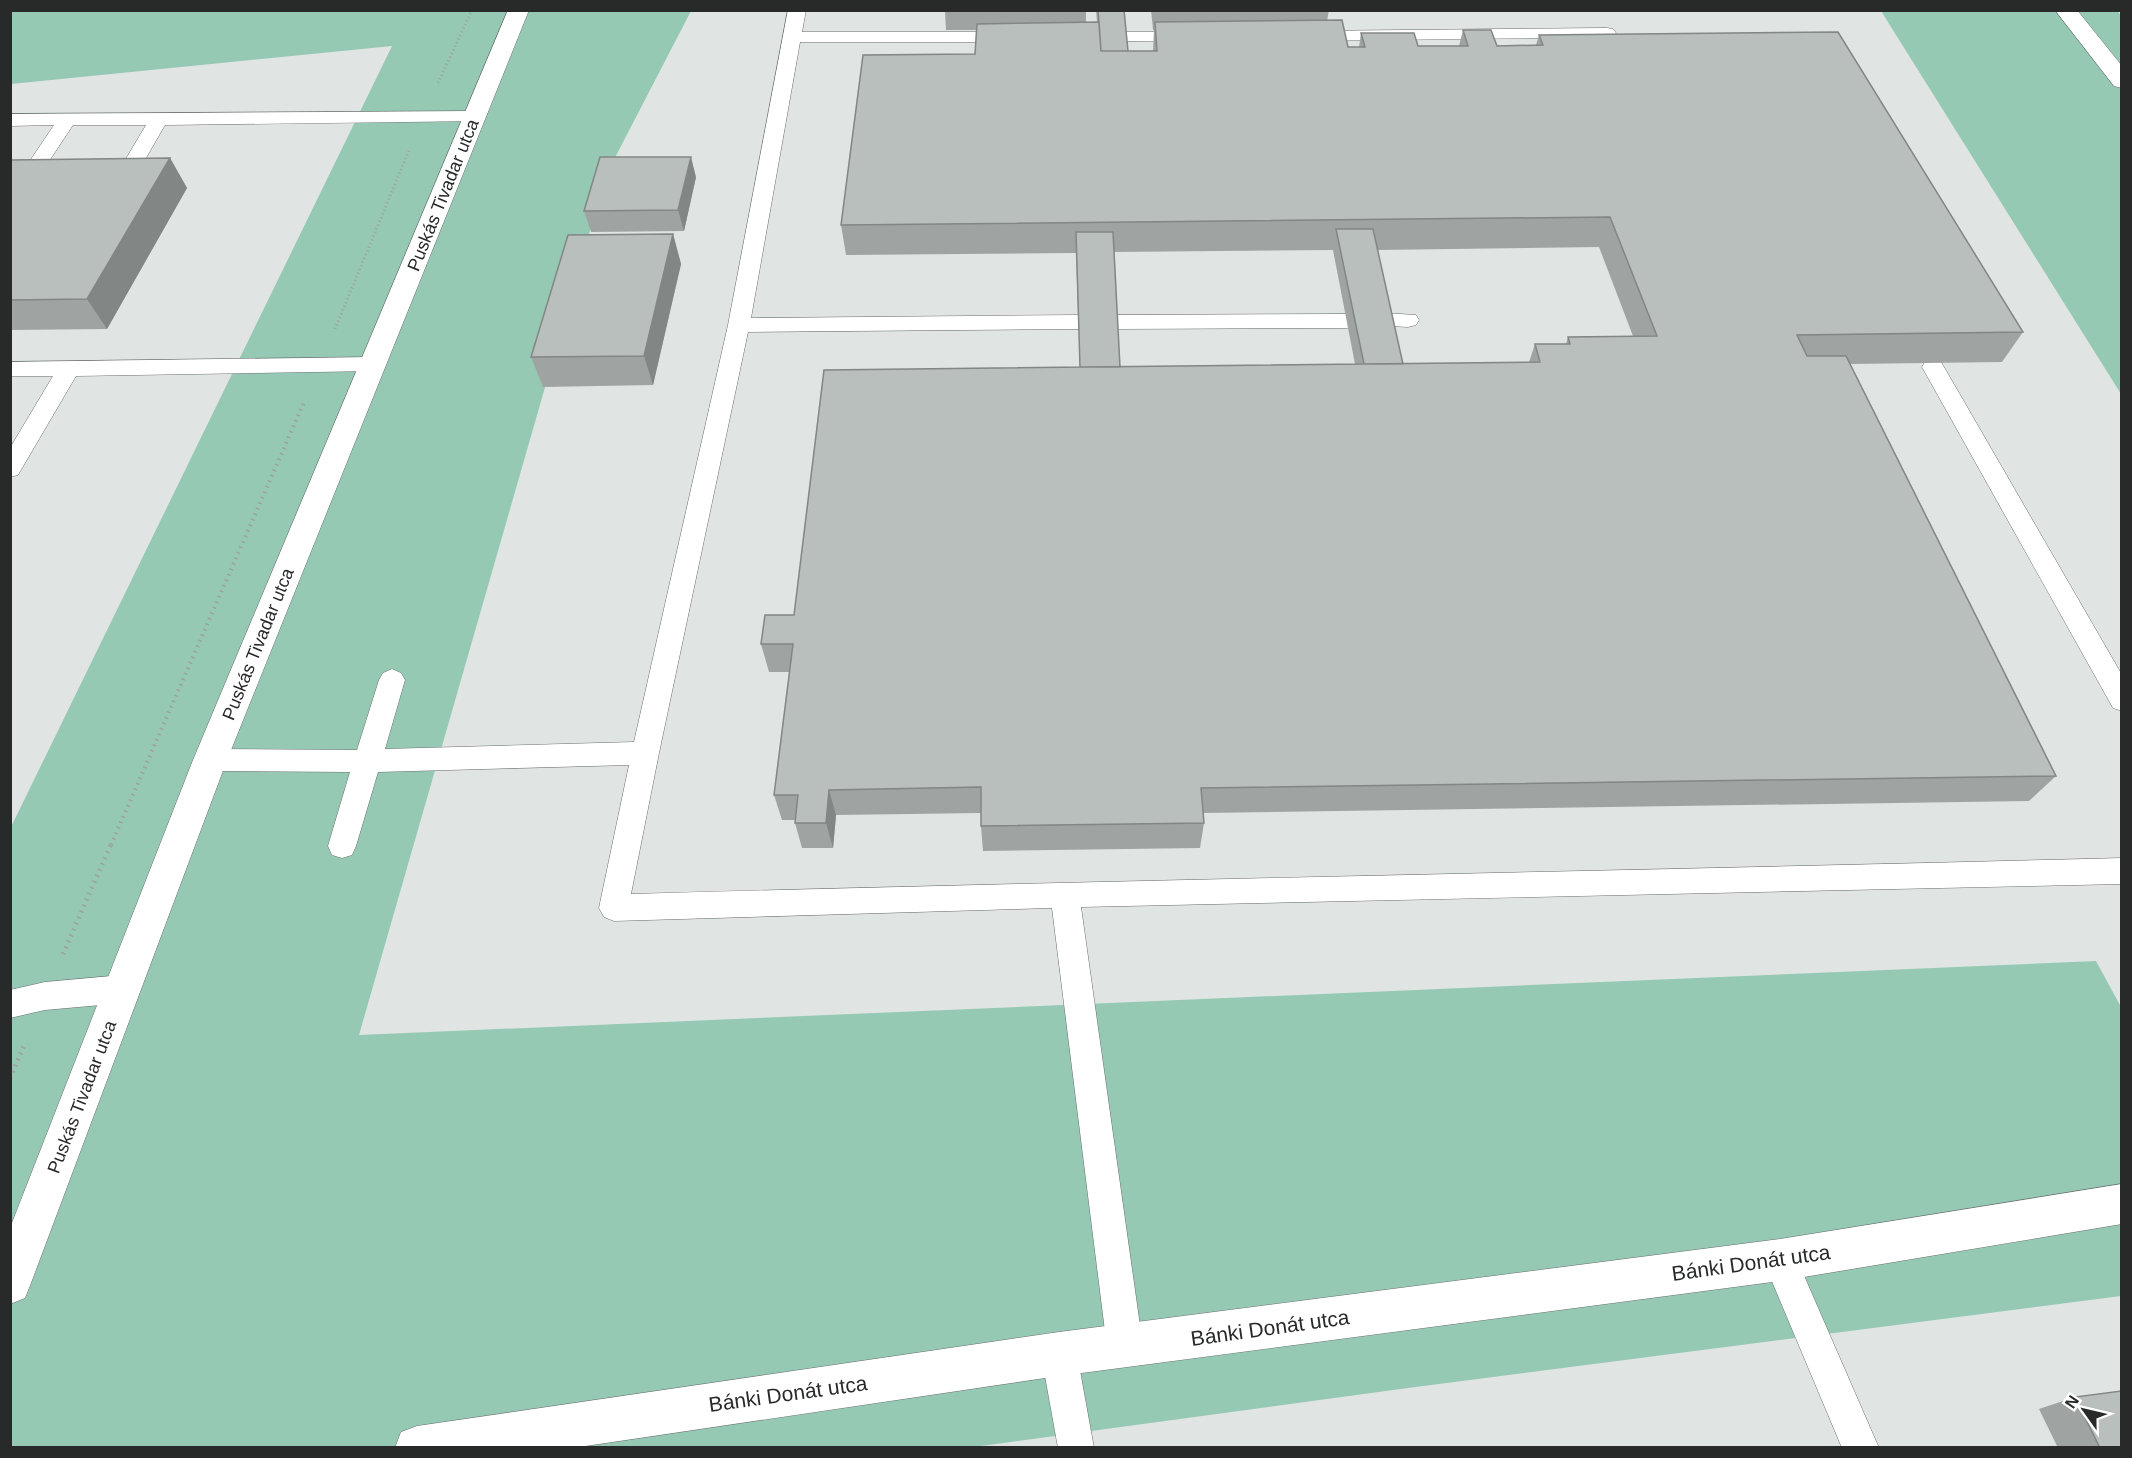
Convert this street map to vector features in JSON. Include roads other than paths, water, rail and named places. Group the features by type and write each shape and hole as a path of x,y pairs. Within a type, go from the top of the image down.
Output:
{"street":[{"name":"Puskás Tivadar utca","path":"10,1283 210,760 519,10"},
{"path":"2066,10 2121,81"},
{"name":"Bánki Donát utca","path":"417,1448 1059,1354 1780,1260 2121,1204"}],"lane":[{"path":"797,10 739,325 645,753 614,908 1065,895 2121,871"},
{"path":"1288,36 1607,33"},
{"path":"793,37 1029,37"},
{"path":"1123,37 1206,37"},
{"path":"10,120 475,117"},
{"path":"122,184 159,118"},
{"path":"24,186 68,119"},
{"path":"1383,320 1408,320"},
{"path":"1115,322 1347,321"},
{"path":"739,325 1078,322"},
{"path":"10,369 374,364"},
{"path":"1933,367 2121,700"},
{"path":"10,469 69,368"},
{"path":"342,846 392,680"},
{"path":"210,760 368,761 645,753"},
{"path":"1065,895 1125,1347"},
{"path":"10,1004 45,996 123,989"},
{"path":"1780,1260 1861,1448"},
{"path":"1059,1354 1076,1448"}]}
